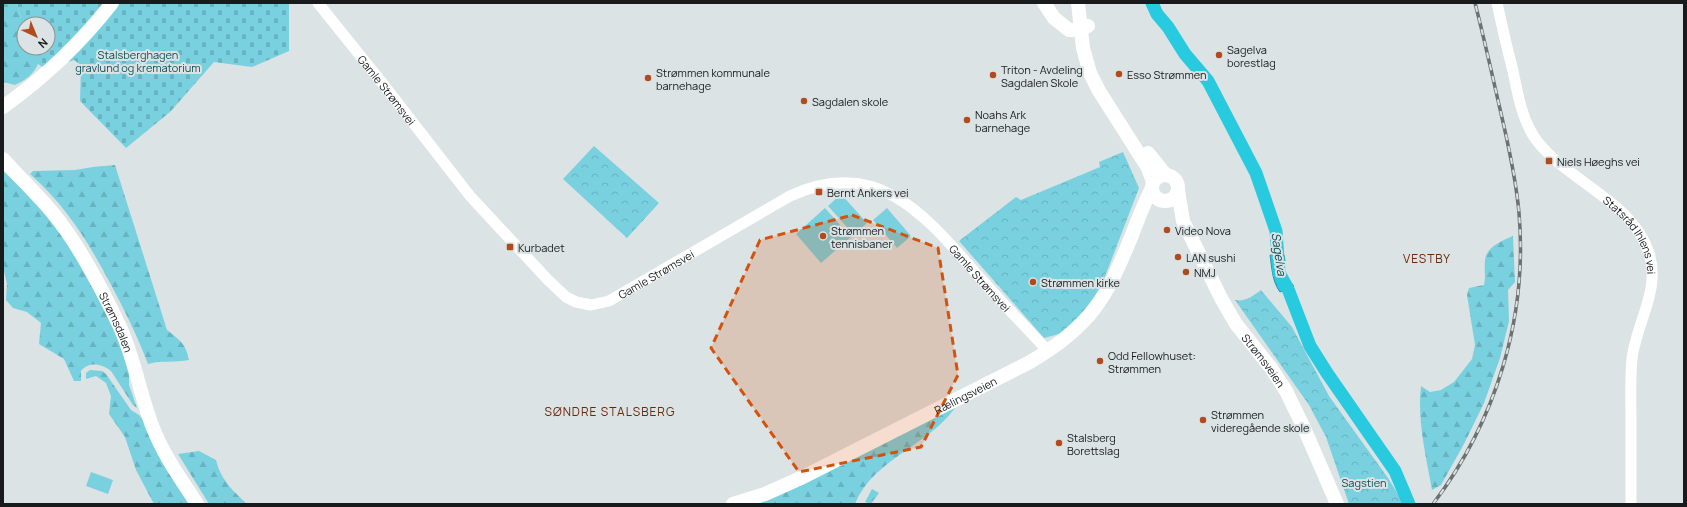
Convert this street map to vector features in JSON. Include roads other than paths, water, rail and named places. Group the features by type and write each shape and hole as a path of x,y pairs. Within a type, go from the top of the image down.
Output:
{"main road":[{"path":"3,107 32,86 63,59 91,30 112,3"},
{"path":"1044,3 1057,21 1083,26"},
{"path":"1078,3 1083,26 1100,76 1152,158 1165,174 1176,180 1178,191 1173,198 1163,200 1156,197 1146,164 1093,81 1084,57 1083,26 1086,3"},
{"name":"Strømsdalen","path":"3,159 53,213 78,250 111,310 126,343 148,414 160,445 175,472 197,504"},
{"path":"1153,185 1158,177 1165,174"},
{"name":"Rælingsveien","path":"733,504 765,494 803,477 1048,351 1079,326 1102,299 1115,276 1139,219 1142,207 1153,185"},
{"name":"Strømsveien","path":"1178,191 1183,221"},
{"name":"Rælingsveien","path":"1139,219 1146,211 1163,200"},
{"name":"Strømsveien","path":"1163,200 1183,221 1232,317 1279,380 1291,399 1337,504"}],"street":[{"name":"Gamle Strømsvei","path":"318,3 470,196 552,284 571,300 591,305 609,301 790,196 820,184 851,182 884,191 913,209 935,227 1048,351"},
{"name":"Statsråd Ihlens vei","path":"1497,3 1521,107 1533,135 1554,160 1617,208 1632,222 1643,239 1650,258 1652,274 1651,289 1632,358 1631,504"}],"water":[{"path":"1270,255 1277,257 1284,255 1285,261 1282,267 1282,273 1294,286 1280,292 1274,279"}],"waterway":[{"name":"Sagelva","path":"1152,3 1157,14 1168,27 1185,54 1208,81 1256,173 1276,231 1279,273 1288,289 1310,346 1395,471 1409,504"}],"railway":[{"path":"1433,504 1455,472 1474,438 1490,403 1503,366 1512,329 1518,291 1520,252 1519,213 1516,187 1506,135 1475,3"}],"place":[{"name":"Sagelva borestlag","path":"1219,55"},
{"name":"Esso Strømmen","path":"1119,74"},
{"name":"Triton - Avdeling Sagdalen Skole","path":"993,75"},
{"name":"Strømmen kommunale barnehage","path":"648,78"},
{"name":"Sagdalen skole","path":"804,101"},
{"name":"Noahs Ark barnehage","path":"967,120"},
{"name":"Niels Høeghs vei","path":"1549,161"},
{"name":"Bernt Ankers vei","path":"819,192"},
{"name":"Video Nova","path":"1167,230"},
{"name":"Strømmen tennisbaner","path":"823,236"},
{"name":"Kurbadet","path":"510,247"},
{"name":"LAN sushi","path":"1178,257"},
{"name":"NMJ","path":"1186,272"},
{"name":"Strømmen kirke","path":"1033,282"},
{"name":"Odd Fellowhuset: Strømmen","path":"1100,361"},
{"name":"Strømmen videregående skole","path":"1203,420"},
{"name":"Stalsberg Borettslag","path":"1059,443"}],"district":[{"name":"VESTBY","path":"1427,258"},
{"name":"SØNDRE STALSBERG","path":"610,411"}],"park label":[{"name":"Stalsberghagen gravlund og krematorium","path":"138,60"},
{"name":"Sagstien","path":"1364,482"}]}
